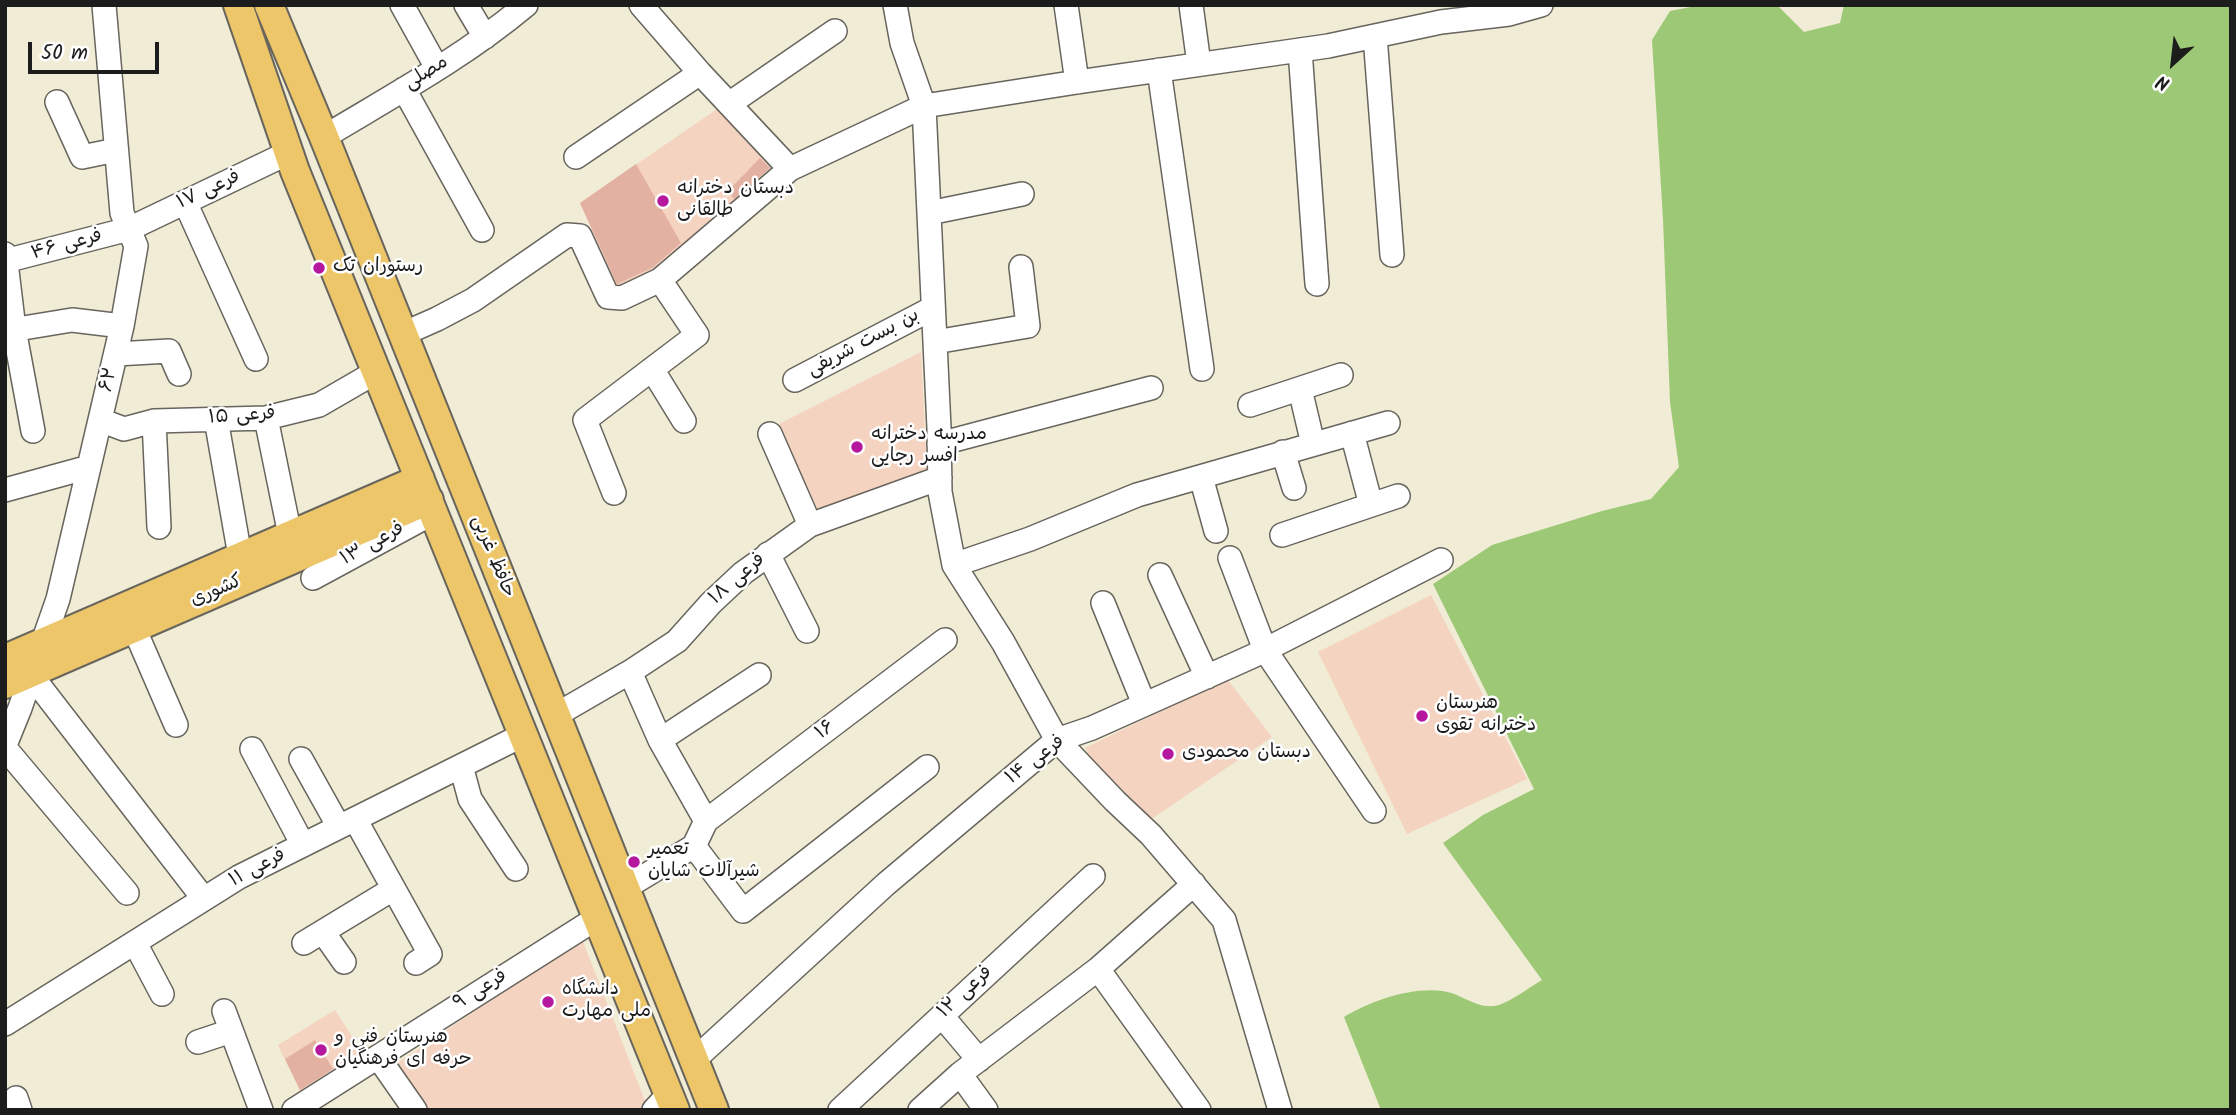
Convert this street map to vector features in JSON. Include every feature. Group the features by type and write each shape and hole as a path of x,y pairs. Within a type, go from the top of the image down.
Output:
{"main road":[{"name":"حافظ غربی","path":"238,5 288,153 597,918 666,1105"},
{"name":"حافظ غربی","path":"269,5 714,1110"},
{"path":"430,506 453,537 464,536 478,522"},
{"name":"کشوری","path":"5,659 290,535 430,506"},
{"name":"کشوری","path":"23,677 134,628 430,506"},
{"path":"460,581 472,566 479,564 496,568"}],"street":[{"name":"۶۲","path":"5,747 23,677 43,642 58,599 116,354 136,246 122,213 104,5"},
{"path":"402,5 438,68"},
{"path":"466,5 485,37"},
{"name":"مصلی","path":"324,137 438,68 485,37 526,5"},
{"path":"641,5 790,169"},
{"path":"895,5 902,43 925,106 940,492 954,565 1003,642 1057,740 1151,835 1224,920 1280,1110"},
{"path":"1066,5 1077,82"},
{"path":"1191,5 1199,64"},
{"path":"402,334 473,300 568,235 580,236 608,297 622,298 660,281 790,169 925,106 1300,50 1441,22 1509,14 1541,5"},
{"path":"729,104 835,31"},
{"path":"1375,36 1392,255"},
{"path":"1300,50 1317,284"},
{"path":"1159,70 1202,369"},
{"path":"576,157 700,73"},
{"path":"404,89 482,230"},
{"path":"57,102 82,157 116,150"},
{"name":"فرعی ۱۷","path":"129,229 288,153"},
{"path":"929,214 1022,194"},
{"path":"186,202 256,359"},
{"name":"فرعی ۴۶","path":"6,259 129,229"},
{"path":"6,259 10,330 33,431"},
{"path":"935,342 1028,327 1021,267"},
{"path":"614,493 584,420 697,335 660,281"},
{"name":"بن بست شریفی","path":"795,380 933,307"},
{"path":"10,330 72,320 122,326"},
{"path":"116,354 169,351 179,374"},
{"path":"652,369 684,421"},
{"name":"فرعی ۱۵","path":"100,420 124,429 154,421 265,418 319,405 376,372"},
{"path":"1250,405 1341,375"},
{"path":"939,444 1151,388"},
{"path":"1300,389 1313,444"},
{"path":"265,418 290,535"},
{"path":"216,419 240,556"},
{"path":"154,421 159,527"},
{"path":"954,565 1030,539 1137,495 1388,423"},
{"path":"1352,433 1371,505"},
{"path":"770,434 810,525"},
{"path":"1283,452 1294,488"},
{"path":"5,490 89,467"},
{"path":"1201,477 1216,531"},
{"name":"فرعی ۱۸","path":"555,715 630,672 677,641 743,573 810,525 940,478"},
{"path":"1282,535 1398,496"},
{"name":"فرعی ۱۳","path":"313,578 430,506"},
{"path":"768,554 807,631"},
{"path":"1230,558 1265,650 1374,811"},
{"name":"فرعی ۱۴","path":"694,1060 886,884 1057,740 1265,650 1441,560"},
{"path":"1160,575 1207,677"},
{"path":"1103,603 1144,704"},
{"path":"134,628 176,725"},
{"name":"۱۶","path":"625,888 700,834 945,640"},
{"path":"630,672 700,834 743,911 927,767"},
{"path":"660,740 759,675"},
{"path":"23,677 204,899"},
{"name":"فرعی ۱۱","path":"5,1024 239,877 523,735"},
{"path":"5,747 127,893"},
{"path":"252,749 303,845"},
{"path":"301,760 393,889 430,954 416,963"},
{"path":"461,766 470,799 516,869"},
{"name":"فرعی ۱۲","path":"840,1110 1093,876"},
{"path":"920,1110 960,1074 1098,969 1194,884"},
{"path":"344,962 314,938 393,889"},
{"name":"فرعی ۹","path":"294,1110 597,918"},
{"path":"135,943 162,994"},
{"path":"1098,969 1199,1110"},
{"path":"942,1016 979,1060"},
{"path":"198,1042 228,1021 261,1110"},
{"path":"378,1057 415,1110"},
{"path":"960,1074 986,1110"}],"shaded area":[{"name":"دبستان دخترانه طالقانی","path":"720,107 777,169 645,281 618,290 580,203"},
{"name":"مدرسه دخترانه افسر رجایی","path":"921,352 927,470 818,510 777,425"},
{"name":"هنرستان دخترانه تقوی","path":"1431,595 1527,779 1407,834 1318,652"},
{"name":"دبستان محمودی","path":"1227,679 1272,737 1150,820 1114,788 1091,760 1085,748"},
{"name":"دانشگاه ملی مهارت","path":"582,939 647,1106 643,1110 426,1110 396,1064"},
{"name":"هنرستان فنی و حرفه ای فرهنگیان","path":"335,1010 364,1055 303,1097 278,1045"}],"green space":[{"path":"1701,5 1777,5 1804,32 1840,23 1844,5 2231,5 2231,1110 1381,1110 1344,1017 1378,1001 1417,991 1449,992 1484,1006 1499,1005 1542,980 1443,843 1483,815 1534,789 1433,584 1492,545 1651,499 1679,467 1670,402 1652,40 1670,11"}],"building":[{"path":"760,158 770,168 734,199 728,191"},
{"path":"636,164 681,243 652,268 617,284 580,203"},
{"path":"315,1040 333,1069 300,1090 285,1059"}],"place":[{"name":"دبستان دخترانه طالقانی","path":"663,201"},
{"name":"رستوران تک","path":"319,268"},
{"name":"مدرسه دخترانه افسر رجایی","path":"857,447"},
{"name":"هنرستان دخترانه تقوی","path":"1422,716"},
{"name":"دبستان محمودی","path":"1168,754"},
{"name":"تعمیر شیرآلات شایان","path":"634,862"},
{"name":"دانشگاه ملی مهارت","path":"548,1002"},
{"name":"هنرستان فنی و حرفه ای فرهنگیان","path":"321,1050"}]}
